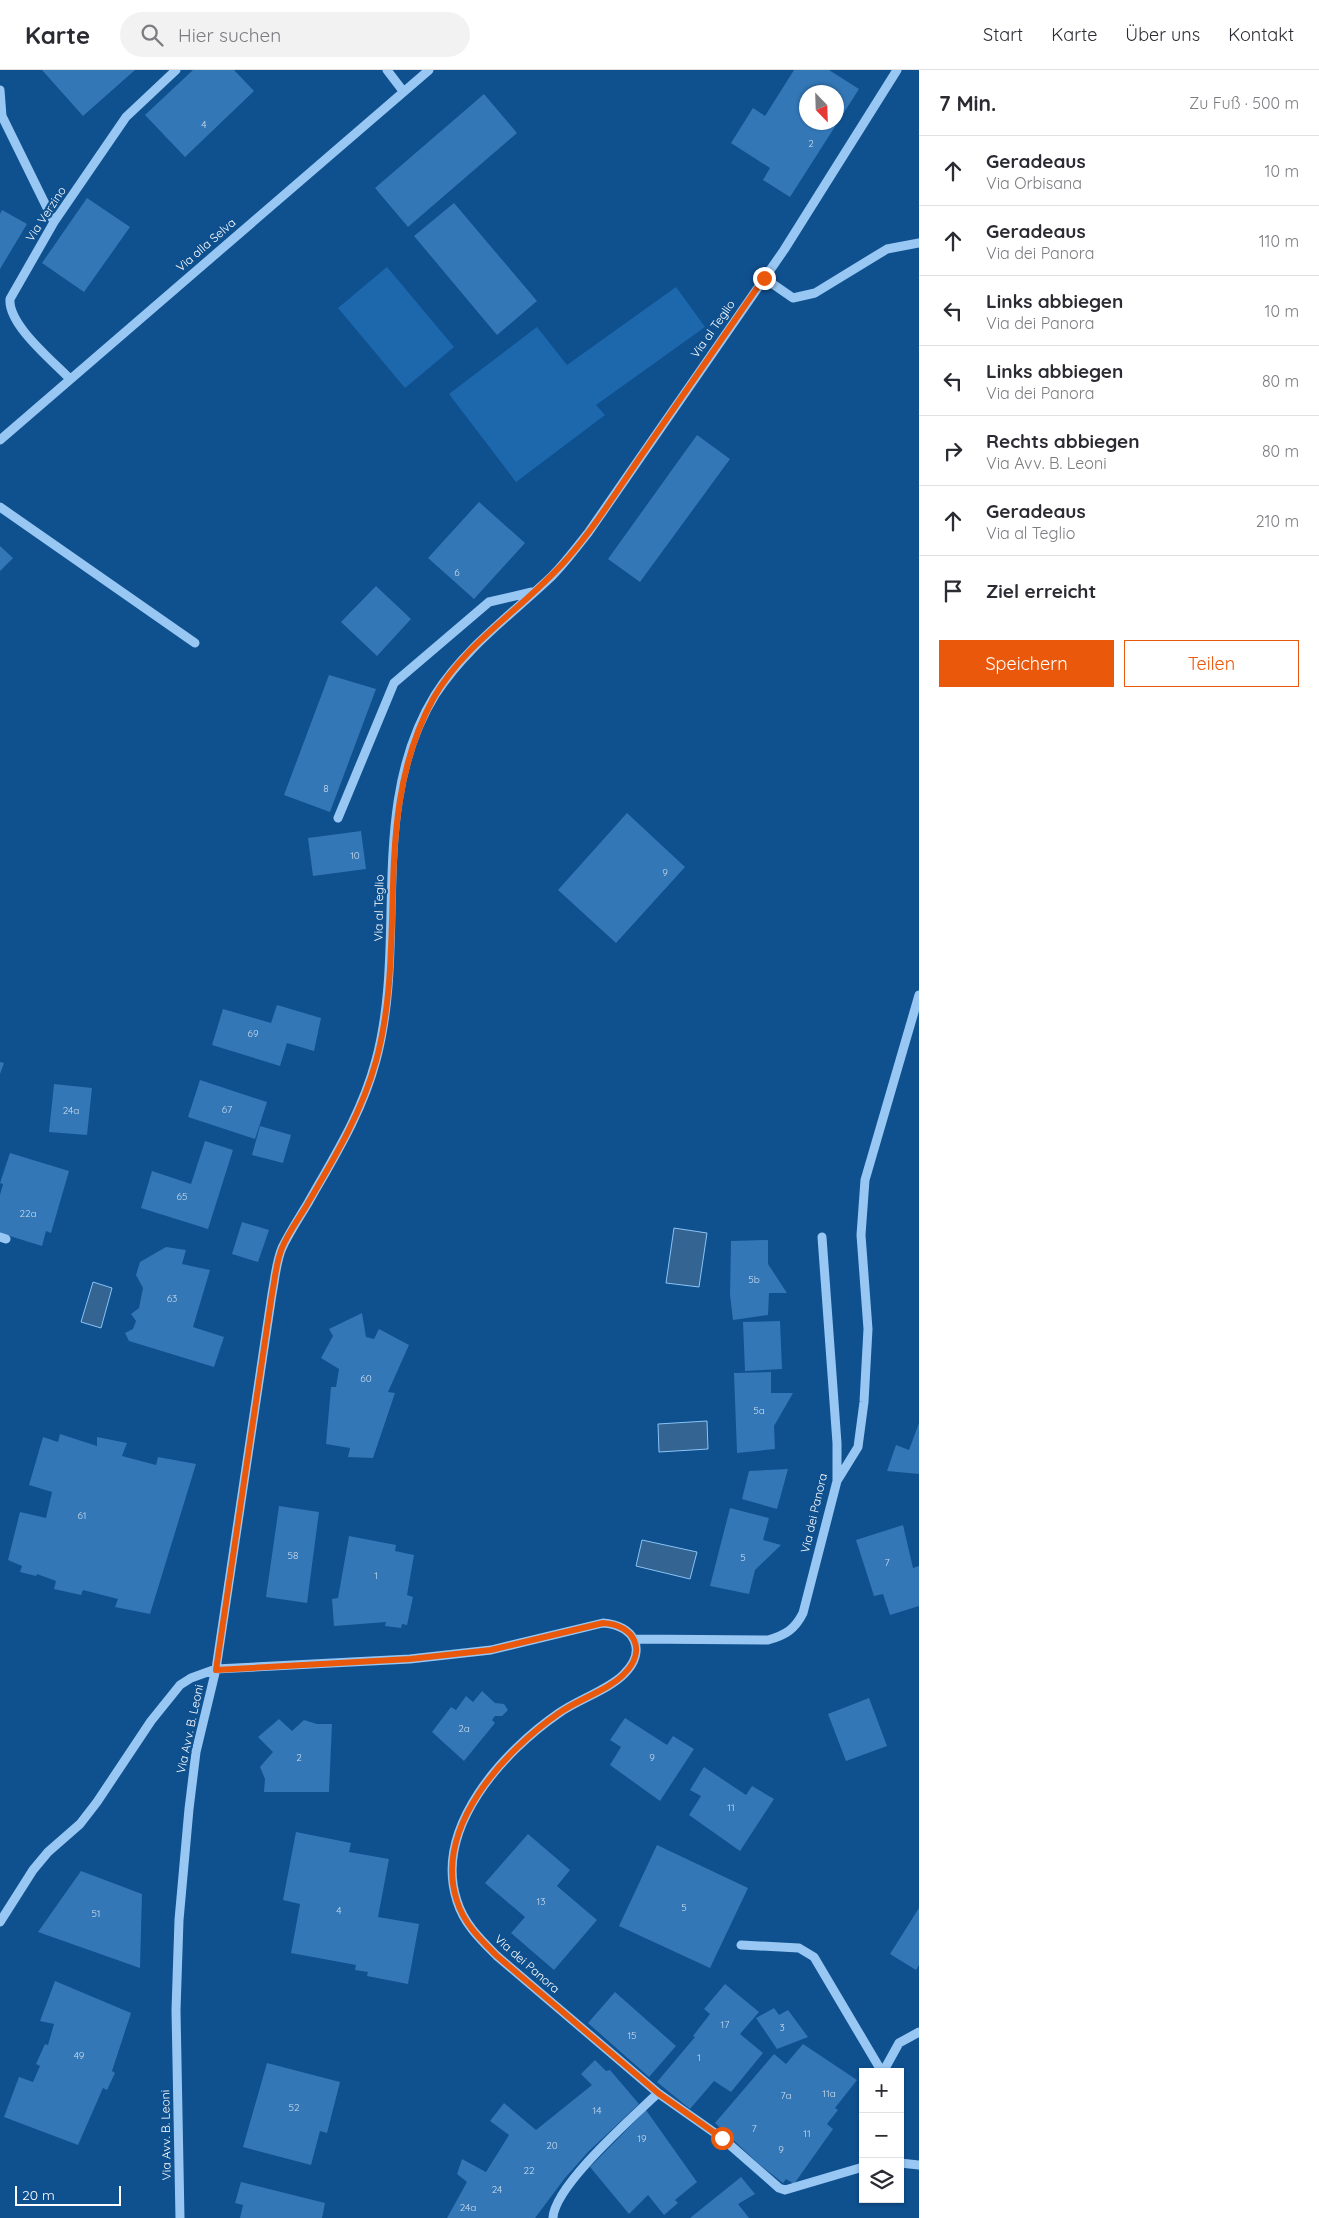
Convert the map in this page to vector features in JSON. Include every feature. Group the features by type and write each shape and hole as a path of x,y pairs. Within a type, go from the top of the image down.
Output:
{"street":[{"name":"Via Verzino","path":"70,379 18,325 9,308 14,289 54,222 126,116 176,70"},
{"path":"387,70 403,91"},
{"name":"Via alla Selva","path":"0,440 429,70"},
{"name":"Via al Teglio","path":"281,1249 350,1130 376,1061 384,1024 391,967 392,856 396,821 402,782 421,722 435,696 455,666 484,635 535,591 567,559 588,533 764,278 897,70"},
{"path":"0,90 2,116 54,222"},
{"path":"764,278 793,298 815,293 886,249 919,243"},
{"path":"0,508 195,643"},
{"path":"338,818 394,683 489,602 535,591"},
{"path":"837,1481 858,1447 864,1402 868,1329 861,1235 865,1180 919,994"},
{"name":"Via dei Panora","path":"822,1237 837,1443 837,1481 803,1612 798,1624 781,1637 756,1641 635,1639 636,1653 632,1665 623,1675 558,1713 527,1736 506,1757 470,1808 460,1828 452,1869 457,1901 464,1917 477,1935 497,1956 658,2093 722,2138 785,2190 859,2169"},
{"name":"Via Avv. B. Leoni","path":"180,2218 176,2010 179,1920 189,1809 196,1752 216,1670 272,1294 281,1249"},
{"path":"0,1922 38,1864 80,1824 97,1802 151,1721 180,1684 216,1670 410,1659 491,1650 603,1623 616,1624 628,1630 635,1639"},
{"path":"741,1945 799,1948 814,1957 881,2068"},
{"path":"885,2068 899,2043 919,2032"},
{"path":"553,2218 553,2211 575,2177 617,2131 658,2093"},
{"path":"904,2163 919,2165"}],"shaded area":[{"path":"387,267 454,347 405,388 338,308"},
{"path":"676,287 705,327 596,405 605,415 516,482 449,394 537,327 567,365"},
{"path":"674,1228 707,1233 699,1287 666,1283"},
{"path":"93,1282 112,1288 101,1328 81,1322"},
{"path":"707,1421 708,1449 659,1452 658,1424"},
{"path":"642,1540 697,1552 690,1579 636,1566"}],"building":[{"path":"42,70 135,70 83,116"},
{"path":"193,70 234,70 254,91 185,157 145,115"},
{"path":"794,70 829,70 859,89 844,112 844,85 799,85 799,130 833,130 790,197 763,180 770,168 731,143 753,108 765,116"},
{"path":"484,94 517,133 408,227 375,188"},
{"path":"87,198 130,227 84,292 42,263"},
{"path":"454,203 537,301 497,335 414,236"},
{"path":"2,210 27,224 0,269 0,214"},
{"path":"697,435 730,459 640,582 608,559"},
{"path":"479,502 525,543 474,599 428,558"},
{"path":"0,546 13,558 0,571"},
{"path":"376,586 411,619 377,656 341,622"},
{"path":"329,675 376,689 330,812 284,795"},
{"path":"627,813 685,867 616,943 558,890"},
{"path":"361,831 366,869 313,876 308,838"},
{"path":"277,1005 321,1018 314,1051 287,1043 280,1066 212,1045 223,1009 271,1023"},
{"path":"0,1062 4,1063 0,1074"},
{"path":"200,1080 267,1102 255,1139 188,1117"},
{"path":"54,1084 92,1088 87,1135 49,1132"},
{"path":"260,1126 291,1135 283,1163 252,1155"},
{"path":"205,1141 233,1150 208,1229 141,1208 152,1171 191,1184"},
{"path":"10,1153 69,1171 51,1233 46,1231 42,1246 0,1233 0,1195 3,1184 0,1183"},
{"path":"242,1222 269,1230 258,1262 232,1254"},
{"path":"768,1240 768,1264 787,1293 769,1293 768,1315 733,1320 730,1295 731,1241"},
{"path":"166,1247 186,1250 182,1264 210,1270 193,1327 224,1337 214,1367 129,1341 125,1333 133,1329 136,1321 131,1314 139,1308 143,1288 136,1275 140,1262"},
{"path":"362,1313 366,1337 374,1339 379,1329 409,1345 388,1392 395,1393 373,1458 348,1457 350,1448 326,1444 331,1387 336,1387 339,1369 321,1358 333,1336 329,1329"},
{"path":"780,1321 782,1369 745,1371 743,1322"},
{"path":"771,1372 771,1393 793,1393 774,1426 775,1449 737,1453 734,1373"},
{"path":"919,1423 919,1474 887,1471 896,1445 909,1450"},
{"path":"60,1434 97,1446 97,1437 127,1443 122,1456 156,1465 158,1457 196,1464 150,1614 115,1607 118,1599 83,1590 81,1595 54,1589 56,1581 37,1574 36,1576 20,1572 22,1566 8,1560 20,1512 46,1518 52,1492 29,1485 43,1437 58,1442"},
{"path":"788,1469 777,1509 742,1499 749,1471"},
{"path":"279,1506 319,1512 307,1603 266,1597"},
{"path":"730,1508 769,1518 763,1540 781,1545 755,1570 749,1594 710,1586"},
{"path":"903,1525 913,1568 919,1566 919,1606 890,1615 883,1594 874,1596 856,1540"},
{"path":"349,1536 396,1545 395,1551 414,1555 407,1595 413,1597 407,1625 402,1624 401,1628 385,1626 386,1622 334,1626 332,1599 338,1598"},
{"path":"482,1691 495,1703 504,1704 508,1710 502,1716 495,1716 492,1720 495,1723 464,1761 432,1732 451,1707 456,1710 466,1696 473,1702"},
{"path":"869,1698 887,1746 846,1761 828,1714"},
{"path":"625,1718 667,1745 673,1736 694,1749 660,1801 610,1765 621,1747 610,1740"},
{"path":"279,1719 292,1731 304,1720 317,1724 332,1724 329,1792 264,1792 265,1779 260,1767 273,1752 258,1737"},
{"path":"704,1767 746,1795 752,1786 774,1799 740,1851 689,1815 701,1796 690,1790"},
{"path":"296,1832 351,1843 349,1852 389,1859 378,1917 419,1924 408,1984 367,1976 368,1972 355,1970 356,1965 291,1953 300,1904 283,1900"},
{"path":"528,1834 570,1870 557,1886 597,1920 554,1970 511,1933 525,1917 485,1883"},
{"path":"657,1845 748,1888 710,1968 619,1926"},
{"path":"81,1871 142,1894 140,1968 38,1932"},
{"path":"919,1908 919,1965 916,1970 890,1954"},
{"path":"55,1981 131,2013 112,2071 115,2073 107,2090 103,2088 78,2145 4,2117 19,2077 33,2082 40,2066 36,2064 45,2044 48,2045 54,2024 40,2021"},
{"path":"725,1984 759,2012 740,2034 763,2053 731,2092 714,2081 690,2109 657,2082 695,2037 693,2036 710,2014 704,2009"},
{"path":"615,1992 676,2046 649,2077 588,2023"},
{"path":"774,2008 779,2015 788,2010 808,2037 777,2049 756,2018"},
{"path":"803,2044 857,2080 835,2108 838,2110 827,2124 833,2129 794,2184 786,2179 783,2183 759,2164 715,2123 774,2054 786,2064"},
{"path":"595,2060 606,2071 610,2070 639,2104 588,2152 565,2178 535,2218 447,2218 467,2182 457,2174 462,2159 486,2172 509,2135 490,2121 504,2103 536,2130 592,2085 581,2074"},
{"path":"267,2063 340,2082 327,2133 320,2131 311,2165 243,2147"},
{"path":"646,2110 697,2182 675,2200 678,2203 664,2215 648,2195 629,2214 590,2167"},
{"path":"741,2177 755,2194 738,2204 749,2218 690,2218"},
{"path":"241,2182 325,2203 322,2218 240,2218 243,2205 235,2203"}],"route":[{"path":"722,2138 658,2093 497,1956 477,1935 464,1917 457,1901 454,1885 452,1869 460,1828 470,1808 489,1779 506,1757 527,1736 580,1699 623,1675 632,1665 636,1653 635,1639 628,1630 616,1624 603,1623 539,1640 491,1650 410,1659 216,1670 272,1294 281,1249 350,1130 376,1061 384,1024 391,967 392,856 396,821 402,782 421,722 435,696 455,666 484,635 553,575 588,533 764,278"}]}
